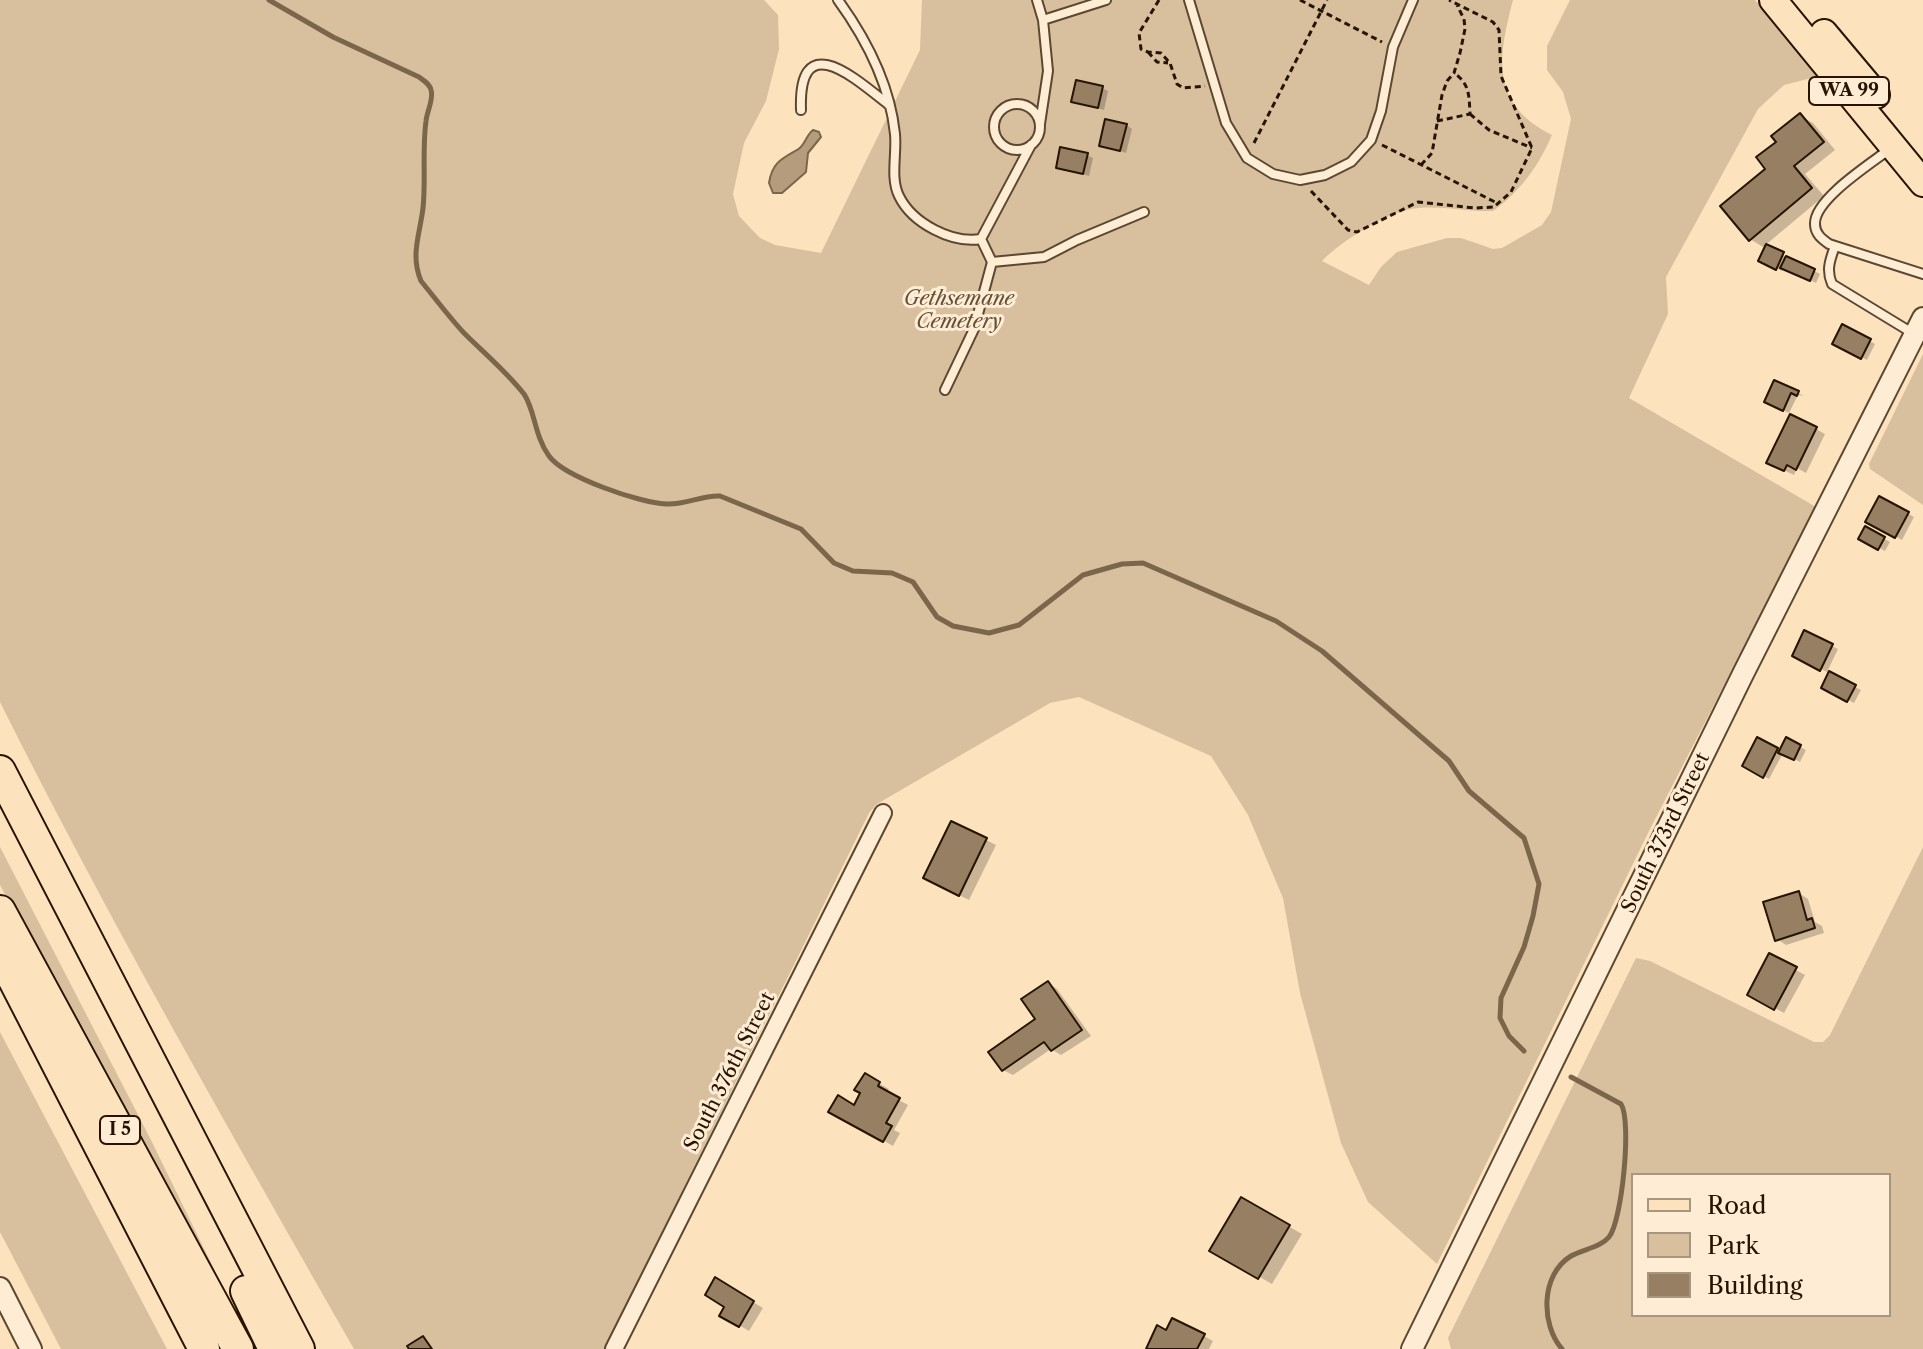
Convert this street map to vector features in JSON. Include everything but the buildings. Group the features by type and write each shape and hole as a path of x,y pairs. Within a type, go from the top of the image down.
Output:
{"highway":[{"name":"I 5","path":"0,771 299,1349"},
{"name":"I 5","path":"0,911 238,1349"},
{"name":"I 5","path":"0,953 204,1349"},
{"name":"I 5","path":"119,1001 127,1043 274,1349"}],"main road":[{"name":"WA 99","path":"1773,0 1923,183"},
{"name":"WA 99","path":"1797,0 1923,154"}],"street":[{"name":"South 373rd Street","path":"1412,1349 1743,674 1918,326"},
{"name":"South 376th Street","path":"614,1349 883,813"},
{"path":"0,1288 31,1349"}],"lane":[{"path":"838,0 869,47 889,106 896,142 896,185 901,200 914,215 949,235 967,241 981,239"},
{"path":"981,239 1038,135 1048,71 1043,20 1037,0"},
{"path":"1043,20 1106,0"},
{"path":"1189,0 1226,123 1247,158 1273,174 1300,180 1325,175 1351,162 1371,140 1381,111 1393,47 1413,0"},
{"path":"801,110 802,81 814,65 824,64 840,68 889,106"},
{"path":"1031,145 1014,150 1003,145 996,136 996,118 1008,106 1020,104 1035,113 1040,124"},
{"path":"1894,145 1827,198 1814,223 1818,235 1835,246 1923,274"},
{"path":"992,262 1044,257 1144,212"},
{"path":"945,390 974,329 992,262 981,239"},
{"path":"1835,246 1828,274 1832,284 1918,326"}],"path":[{"path":"1159,0 1139,33 1141,49 1161,53 1170,63 1177,84 1183,88 1216,84"},
{"path":"1300,0 1393,47"},
{"path":"1247,158 1327,0"},
{"path":"1300,180 1348,230 1357,232 1418,202 1494,207 1511,192 1532,148 1501,76 1499,30 1493,22 1449,0"},
{"path":"1421,165 1432,153 1447,81 1454,73 1465,29 1464,19 1456,4"},
{"path":"1148,52 1157,62 1170,63"},
{"path":"1454,73 1464,80 1468,89 1470,114 1489,130 1532,148"},
{"path":"1437,121 1470,114"},
{"path":"1371,140 1498,203"}],"green space":[{"name":"Gethsemane Cemetery","path":"0,0 764,0 778,15 779,49 766,101 744,143 733,194 739,216 760,238 775,245 821,253 920,50 922,0 1513,0 1504,41 1504,77 1508,94 1518,109 1532,123 1552,135 1547,146 1521,186 1493,211 1408,210 1367,227 1322,261 1369,285 1381,267 1397,252 1447,238 1461,238 1493,249 1502,248 1542,225 1551,212 1571,119 1563,92 1547,70 1547,46 1570,0 1755,0 1819,76 1784,85 1758,109 1666,277 1668,314 1629,398 1816,507 1650,829 1437,1264 1368,1202 1341,1143 1300,993 1283,898 1248,815 1211,756 1079,697 1050,703 877,804 869,813 604,1349 354,1349 128,947 0,702"},
{"path":"1923,354 1923,505 1870,469 1869,464"},
{"path":"0,847 151,1140 253,1349 248,1347 0,885"},
{"path":"1923,847 1923,1349 1451,1349 1448,1338 1636,958 1650,961 1814,1042 1823,1042 1830,1035"},
{"path":"0,1032 167,1349 61,1349 0,1232"}],"shaded area":[{"path":"813,130 819,132 821,137 808,153 806,172 782,193 773,193 769,183 775,166 800,148"}],"waterway":[{"path":"269,0 333,37 419,77 429,86 432,97 425,132 423,208 416,253 421,281 464,333 524,394 544,448 557,464 603,488 654,503 674,504 720,496 801,529 834,563 853,571 892,573 913,582 937,617 953,626 989,633 1019,625 1083,575 1122,564 1143,563 1276,621 1322,651 1449,761 1469,791 1524,838 1539,884 1524,947 1501,998 1500,1018 1509,1036 1524,1051"},
{"path":"1562,1349 1555,1339 1547,1314 1549,1287 1561,1264 1571,1256 1601,1244 1614,1227 1621,1192 1626,1130 1621,1104 1571,1077"}]}
